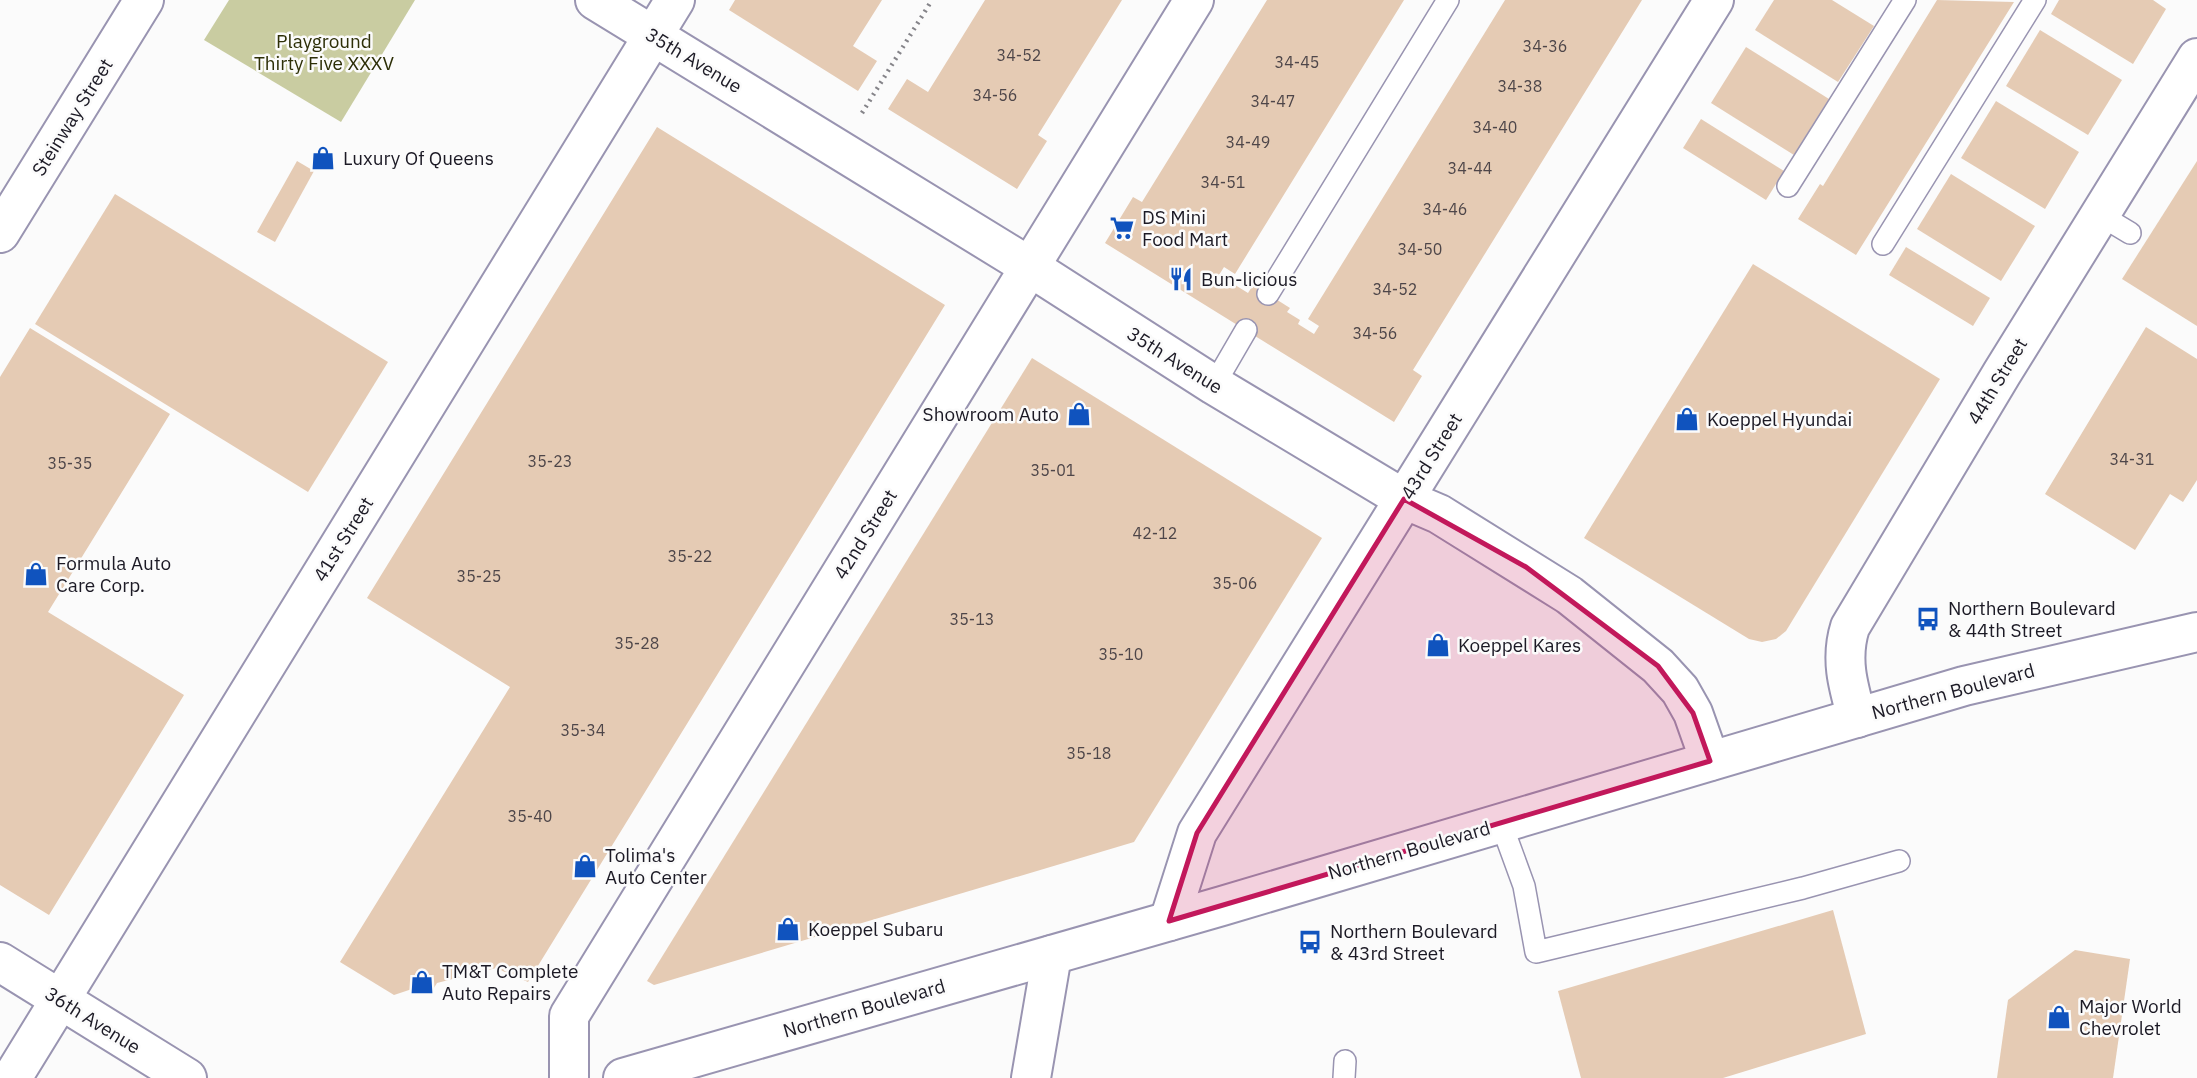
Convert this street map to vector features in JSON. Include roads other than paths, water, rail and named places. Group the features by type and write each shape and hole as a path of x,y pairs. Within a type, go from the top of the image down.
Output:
{"street":[{"name":"Steinway Street","path":"0,233 144,0"},
{"name":"35th Avenue","path":"595,0 1030,267 1214,385 1405,499 1439,514 1527,566 1616,631 1658,666 1679,690 1693,713 1710,761"},
{"name":"41st Street","path":"12,1078 675,0"},
{"name":"42nd Street","path":"569,1078 569,1016 1194,0"},
{"name":"43rd Street","path":"1169,921 1197,833 1714,0"},
{"name":"44th Street","path":"1857,718 1844,663 1850,627 2115,224 2197,58"},
{"name":"Northern Boulevard","path":"623,1078 1169,921 1964,686 2197,632"},
{"path":"1031,1078 1052,955"},
{"name":"36th Avenue","path":"0,962 187,1078"}],"lane":[{"path":"1268,294 1448,0"},
{"path":"1788,186 1905,0"},
{"path":"1882,244 2035,0"},
{"path":"1214,385 1246,330"},
{"path":"1501,823 1524,886 1536,952 1803,888 1899,861"}],"place":[{"name":"Luxury Of Queens","path":"323,158"},
{"name":"DS Mini Food Mart","path":"1122,228"},
{"name":"Bun-licious","path":"1181,279"},
{"name":"Showroom Auto","path":"1079,414"},
{"name":"Koeppel Hyundai","path":"1687,419"},
{"name":"Formula Auto Care Corp.","path":"36,574"},
{"name":"Northern Boulevard & 44th Street","path":"1928,619"},
{"name":"Koeppel Kares","path":"1438,645"},
{"name":"Tolima's Auto Center","path":"585,866"},
{"name":"Koeppel Subaru","path":"788,929"},
{"name":"Northern Boulevard & 43rd Street","path":"1310,942"},
{"name":"TM&T Complete Auto Repairs","path":"422,982"},
{"name":"Major World Chevrolet","path":"2059,1017"}],"park label":[{"name":"Playground Thirty Five XXXV","path":"324,52"}]}
